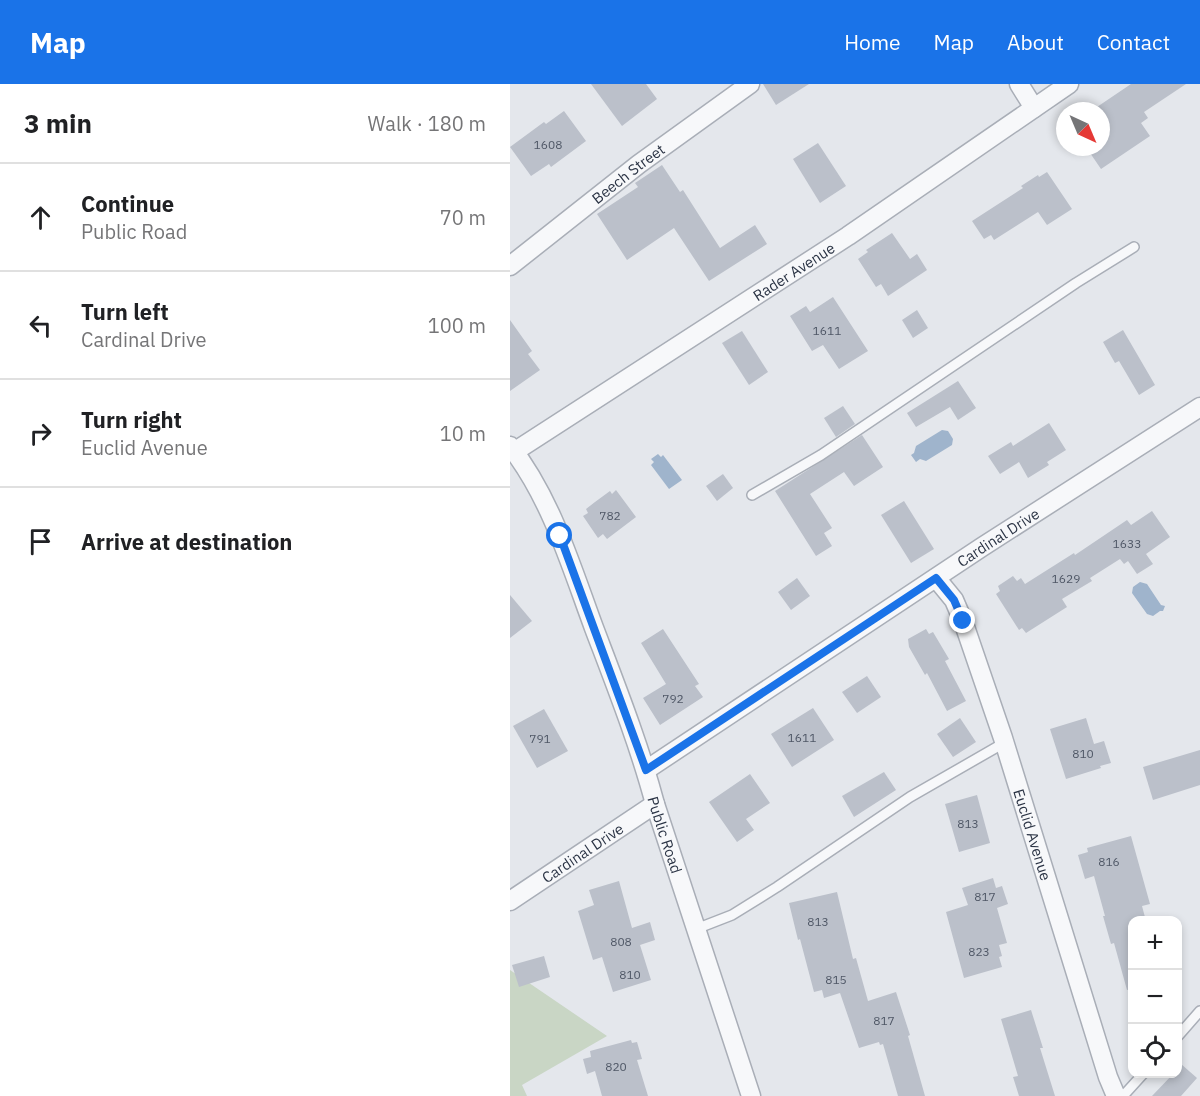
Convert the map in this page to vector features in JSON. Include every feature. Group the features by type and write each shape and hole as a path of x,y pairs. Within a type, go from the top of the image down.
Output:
{"street":[{"name":"Beech Street","path":"510,266 639,164 750,84"},
{"path":"1019,84 1034,108"},
{"name":"Rader Avenue","path":"512,449 838,243 1069,84"},
{"name":"Cardinal Drive","path":"646,770 1200,407"},
{"name":"Public Road","path":"512,449 537,489 560,536 646,770 655,804 752,1096"},
{"name":"Euclid Avenue","path":"936,578 954,600 963,621 1116,1096"},
{"name":"Cardinal Drive","path":"510,901 655,804"}],"lane":[{"path":"752,495 821,455 1134,247"},
{"path":"696,929 732,915 909,797 1004,743"},
{"path":"1182,1031 1200,1011"},
{"path":"1123,1096 1139,1078"}],"green space":[{"path":"510,970 607,1036 522,1085 527,1096 510,1096"}],"water":[{"path":"942,430 948,431 953,439 952,445 926,461 920,459 916,462 911,455 916,446"},
{"path":"658,454 661,457 663,455 682,480 669,489 651,465 654,462 651,459"},
{"path":"1140,582 1147,584 1161,605 1165,606 1163,611 1153,616 1147,614 1132,593 1133,587"}],"building":[{"path":"591,84 646,84 657,99 622,126"},
{"path":"763,84 809,84 776,105"},
{"path":"1131,84 1186,84 1144,112 1148,118 1141,123 1150,136 1101,169 1092,156 1110,156 1110,102 1104,102"},
{"path":"564,111 586,141 551,167 549,164 531,176 510,147 544,122 546,124"},
{"path":"818,143 846,186 820,203 793,159"},
{"path":"662,165 680,192 683,190 720,248 755,225 767,244 709,281 674,228 627,260 597,214 638,187 635,183"},
{"path":"1047,172 1072,209 1047,225 1038,212 994,240 991,235 984,239 972,221 1023,188 1021,186"},
{"path":"892,233 910,259 917,254 927,270 888,296 881,284 876,287 858,259 868,252 866,250"},
{"path":"833,297 868,351 839,369 823,345 812,351 790,316 806,306 810,312"},
{"path":"917,310 928,328 913,338 902,320"},
{"path":"510,320 532,351 528,354 540,370 510,391"},
{"path":"1123,330 1155,385 1139,395 1119,361 1115,363 1103,342"},
{"path":"742,331 768,372 749,385 722,343"},
{"path":"958,381 976,408 958,420 950,407 916,427 907,413"},
{"path":"843,406 855,424 836,437 824,418"},
{"path":"1049,423 1066,450 1047,462 1049,465 1028,478 1019,462 1000,474 988,456 1011,442 1013,446"},
{"path":"862,435 883,467 854,486 844,472 810,494 832,528 824,533 832,546 816,556 775,491"},
{"path":"723,474 733,488 717,501 706,486"},
{"path":"616,490 636,517 607,539 603,534 598,538 583,516 588,513 586,509 610,491 612,494"},
{"path":"904,501 934,549 911,563 881,515"},
{"path":"1152,511 1170,537 1146,554 1153,564 1137,574 1128,561 1124,564 1120,559 1090,578 1092,581 1062,599 1067,607 1026,633 1022,628 1019,630 996,594 1000,591 998,586 1013,576 1017,581 1021,578 1025,584 1074,553 1075,555 1127,520 1131,525"},
{"path":"797,578 810,596 791,610 778,592"},
{"path":"510,595 532,621 510,638"},
{"path":"663,629 699,684 695,686 703,697 660,725 643,698 666,684 641,643"},
{"path":"926,629 929,634 933,632 949,659 945,661 966,701 947,711 927,673 925,675 909,647 908,639"},
{"path":"867,676 881,697 857,713 842,692"},
{"path":"813,708 834,740 792,767 771,734"},
{"path":"544,709 568,751 537,768 513,726"},
{"path":"960,718 976,742 953,757 937,734"},
{"path":"1086,718 1094,744 1104,741 1111,763 1066,779 1050,729"},
{"path":"1200,750 1200,785 1153,800 1143,767"},
{"path":"884,772 896,790 854,817 842,796"},
{"path":"750,774 770,803 746,819 754,830 737,842 709,802"},
{"path":"977,795 990,843 959,852 945,804"},
{"path":"1131,836 1150,904 1142,906 1145,916 1128,916 1128,990 1114,943 1111,944 1094,876 1085,879 1078,855 1088,852 1087,848"},
{"path":"993,878 996,888 1002,886 1008,904 997,908 1007,943 999,945 1002,967 964,978 946,912 968,905 962,888"},
{"path":"619,881 632,928 650,922 655,940 640,945 651,980 613,992 602,957 593,960 578,911 594,905 589,890"},
{"path":"837,892 853,959 856,958 868,1001 896,992 910,1035 908,1036 925,1096 898,1096 883,1044 880,1045 879,1042 859,1048 840,993 824,998 822,990 814,992 789,903"},
{"path":"544,956 550,977 519,987 512,965"},
{"path":"1031,1010 1055,1096 1019,1096 1013,1077 1018,1076 1001,1019"},
{"path":"631,1040 632,1043 637,1042 642,1059 637,1060 648,1096 602,1096 595,1071 587,1074 583,1059 591,1057 590,1051"},
{"path":"1182,1065 1197,1078 1181,1096 1152,1096 1169,1078 1182,1078"}],"route":[{"path":"560,536 646,770 936,578 954,600 963,621"}]}
